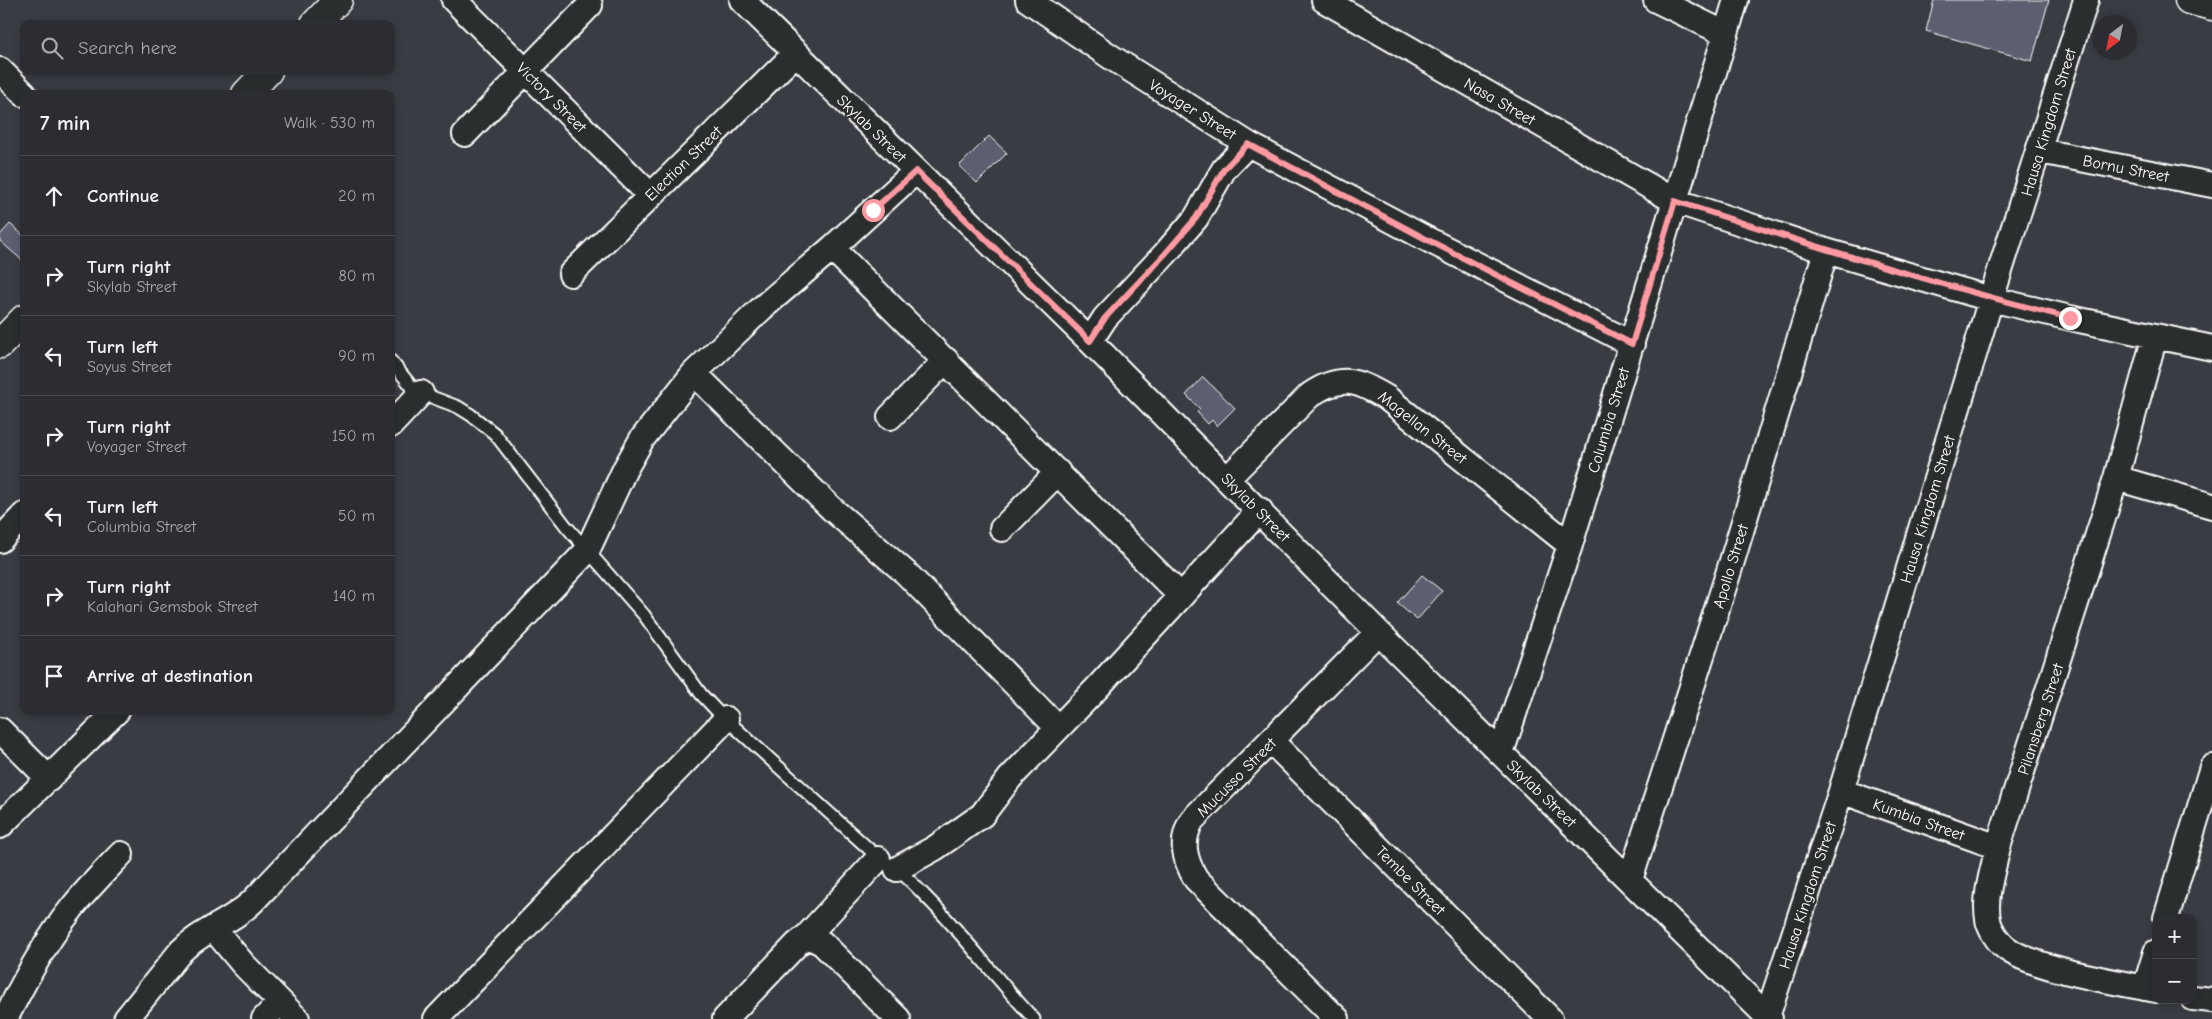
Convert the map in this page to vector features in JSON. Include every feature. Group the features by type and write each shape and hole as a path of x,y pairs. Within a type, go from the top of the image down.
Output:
{"street":[{"path":"319,20 338,0"},
{"name":"Victory Street","path":"454,0 650,195"},
{"name":"Skylab Street","path":"742,0 1090,341 1260,510 1378,632 1769,1018"},
{"name":"Voyager Street","path":"1028,0 1126,67 1248,144 1424,238 1632,344"},
{"name":"Nasa Street","path":"1324,0 1675,201 1826,251 1992,299 2212,348"},
{"path":"1656,0 1726,34"},
{"name":"Columbia Street","path":"1501,753 1570,545 1736,0"},
{"name":"Hausa Kingdom Street","path":"1769,1018 2086,0"},
{"path":"2189,0 2212,6"},
{"path":"465,134 590,5"},
{"name":"Election Street","path":"570,274 796,53"},
{"path":"0,70 20,90"},
{"path":"250,90 264,75"},
{"path":"1090,341 1105,318 1196,218 1224,169 1248,144"},
{"name":"Bornu Street","path":"2040,151 2212,185"},
{"path":"126,1019 181,951 190,942 233,918 253,901 587,551 625,469 638,447 694,373 762,308 832,248 916,171"},
{"path":"832,248 1181,596"},
{"name":"Apollo Street","path":"1630,880 1729,571 1826,251"},
{"path":"0,344 20,324"},
{"name":"Pilansberg Street","path":"2150,989 2045,965 2020,956 2005,947 1994,934 1988,920 1987,902 1998,847 2116,478 2154,336"},
{"path":"890,417 946,360"},
{"path":"694,373 832,509 907,574 1058,728"},
{"name":"Magellan Street","path":"1227,479 1310,395 1337,381 1352,381 1370,387 1387,398 1570,545"},
{"path":"395,421 421,394"},
{"path":"1002,530 1058,472"},
{"path":"2116,478 2212,506"},
{"path":"725,1019 797,944 887,864 934,848 982,815 1010,778 1260,510"},
{"path":"0,540 20,519"},
{"name":"Mucusso Street","path":"1337,1019 1196,879 1188,866 1185,856 1186,831 1192,820 1378,632"},
{"path":"0,826 113,715"},
{"path":"436,1019 726,719"},
{"path":"0,730 49,779"},
{"name":"Tembe Street","path":"1271,741 1550,1019"},
{"path":"2167,914 2212,767"},
{"name":"Kumbia Street","path":"1841,791 1998,847"},
{"path":"5,1019 31,968 51,936 72,907 121,854"},
{"path":"213,928 272,1010 298,1019"},
{"path":"807,936 811,936 822,944 898,1019"},
{"path":"2150,989 2155,959"},
{"path":"2197,998 2212,1000"}],"lane":[{"path":"395,366 405,380 421,394 458,407 482,422 495,434 587,551 644,615 702,694 726,719 887,864 965,938 1006,989 1034,1019"}],"building":[{"path":"1934,0 2049,0 2032,61 1926,31"},
{"path":"989,136 1007,153 977,183 959,166"},
{"path":"10,224 20,233 20,258 0,241 0,235"},
{"path":"1203,377 1235,408 1217,426 1212,420 1208,424 1197,412 1200,409 1186,395"},
{"path":"1422,575 1442,591 1417,620 1397,603"}],"route":[{"path":"873,210 916,171 1090,341 1105,318 1196,218 1224,169 1248,144 1424,238 1632,344 1675,201 1826,251 1992,299 2070,318"}]}
